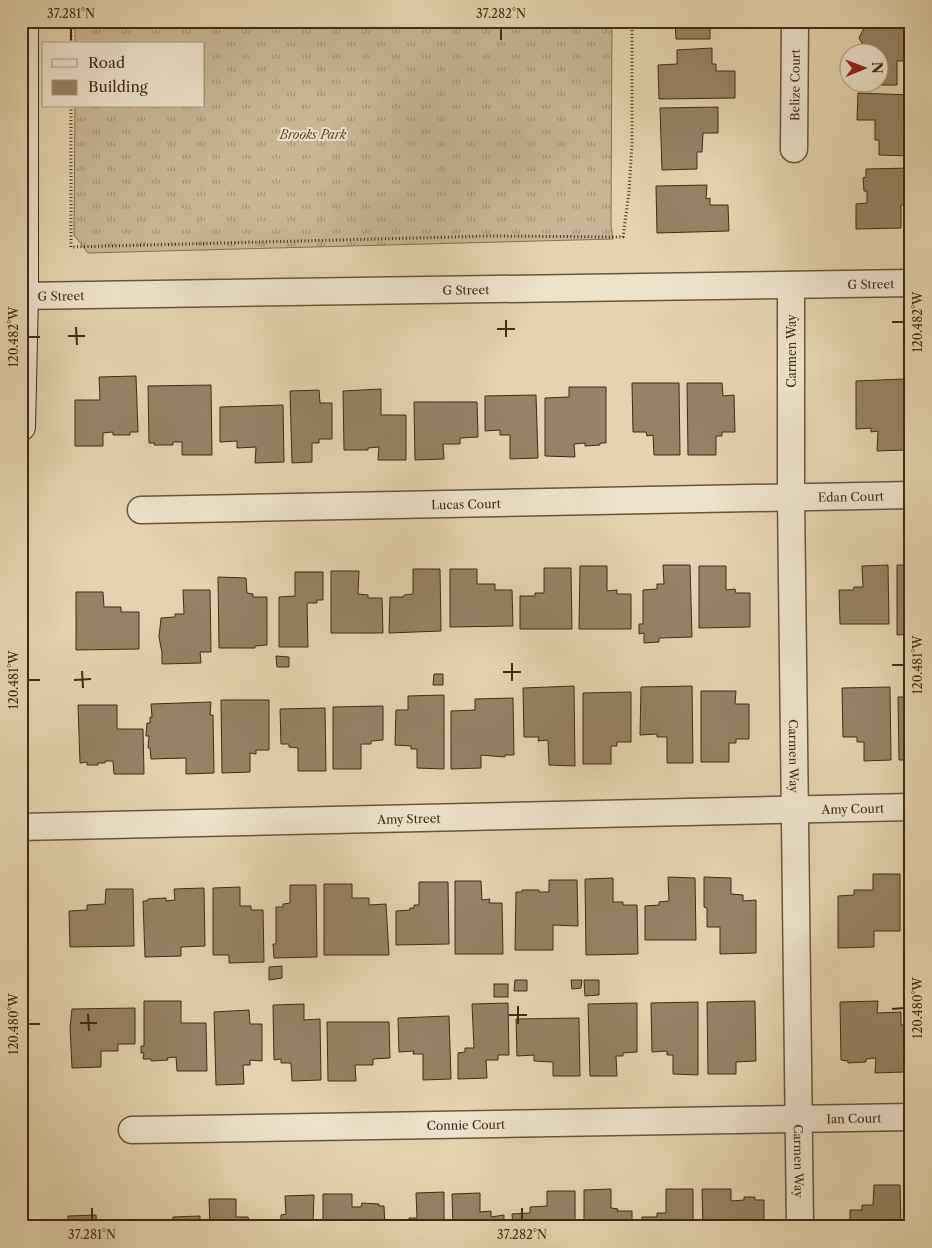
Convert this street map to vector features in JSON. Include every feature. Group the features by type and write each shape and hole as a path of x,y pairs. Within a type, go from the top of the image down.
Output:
{"street":[{"path":"21,427 24,21"},
{"name":"Belize Court","path":"794,149 795,21"},
{"name":"G Street","path":"22,296 911,283"},
{"name":"Carmen Way","path":"791,285 791,497 800,1227"},
{"name":"Edan Court","path":"791,497 911,495"},
{"name":"Lucas Court","path":"141,510 791,497"},
{"name":"Amy Court","path":"795,808 911,807"},
{"name":"Amy Street","path":"21,827 795,808"},
{"name":"Ian Court","path":"799,1119 911,1117"},
{"name":"Connie Court","path":"132,1130 799,1119"}],"path":[{"path":"71,21 71,42"},
{"path":"71,108 71,247 491,236 623,237 629,192 632,143 632,21"}],"green space":[{"name":"Brooks Park","path":"75,21 612,21 611,225 613,239 88,253 74,235 75,108 205,108 205,42 75,42"}],"building":[{"path":"675,21 713,21 713,24 710,25 710,39 676,39"},
{"path":"864,23 911,25 911,61 897,61 897,85 890,85 890,42 861,42 859,38 864,28"},
{"path":"712,48 712,64 716,64 716,71 735,71 735,98 659,99 658,65 677,64 677,50"},
{"path":"858,93 911,95 911,156 879,155 879,140 875,140 875,120 857,120"},
{"path":"718,107 718,133 703,133 702,152 697,152 697,169 662,170 660,108"},
{"path":"911,168 911,204 901,205 901,228 856,229 856,204 867,203 867,191 864,191 863,178 866,177 866,169"},
{"path":"707,185 706,199 710,198 710,205 728,205 729,231 657,233 656,186"},
{"path":"136,376 138,432 130,432 130,435 113,435 113,432 103,433 103,446 75,446 75,400 100,400 99,377"},
{"path":"904,379 905,450 877,451 878,431 871,432 871,428 856,429 856,381"},
{"path":"632,383 679,383 680,455 654,455 653,435 647,436 646,432 633,432"},
{"path":"687,383 722,383 723,396 734,395 735,432 722,432 722,436 716,436 716,455 688,455"},
{"path":"211,385 212,455 182,455 182,442 173,442 173,445 154,445 155,443 149,443 148,386"},
{"path":"569,387 606,387 606,443 585,446 585,443 574,444 575,457 545,456 545,398 569,397"},
{"path":"381,389 381,415 406,415 406,460 378,460 379,447 368,448 368,450 344,450 343,391"},
{"path":"319,390 320,403 332,403 332,439 319,439 319,443 312,443 312,462 292,463 290,391"},
{"path":"536,395 538,458 510,459 510,435 500,435 500,430 485,431 485,396"},
{"path":"414,402 477,402 478,437 460,438 460,444 443,444 444,459 415,460"},
{"path":"283,405 284,462 255,463 256,447 237,448 237,441 220,442 220,407"},
{"path":"663,565 690,565 692,637 659,638 659,642 644,643 644,633 639,634 639,624 643,624 643,590 657,589 657,584 664,584"},
{"path":"888,565 889,624 840,624 839,590 853,590 854,587 863,587 862,566"},
{"path":"897,565 911,565 911,634 897,635"},
{"path":"580,566 607,566 607,591 617,590 617,594 631,594 631,629 579,629"},
{"path":"699,566 726,566 726,590 735,589 736,593 750,593 750,627 699,628"},
{"path":"544,568 571,568 572,629 520,629 520,596 535,596 535,593 544,593"},
{"path":"413,569 440,569 441,631 389,633 390,597 403,597 404,595 413,594"},
{"path":"450,569 477,569 477,584 495,584 495,590 512,590 513,626 450,627"},
{"path":"331,571 359,571 358,594 368,595 368,598 382,598 383,633 331,633"},
{"path":"295,572 323,572 323,600 317,600 317,603 307,603 308,647 279,647 279,597 295,596"},
{"path":"218,577 246,578 247,593 253,594 253,597 267,597 267,645 255,646 255,648 219,648"},
{"path":"183,590 210,590 211,652 200,652 201,663 162,664 159,637 161,618 175,617 175,614 184,614"},
{"path":"76,592 103,592 104,607 121,607 121,612 139,612 139,649 76,650"},
{"path":"276,656 289,657 289,667 277,667"},
{"path":"434,674 443,674 443,685 433,685"},
{"path":"574,686 575,766 549,765 548,740 538,741 539,737 524,737 523,688"},
{"path":"692,686 693,763 667,763 667,737 657,737 657,734 640,735 641,687"},
{"path":"890,687 891,760 864,761 864,742 857,742 857,737 843,737 842,688"},
{"path":"701,691 736,691 735,704 749,704 749,739 736,739 736,743 729,743 729,762 701,762"},
{"path":"631,692 631,742 617,742 617,746 611,746 611,764 583,764 583,693"},
{"path":"444,695 444,769 417,768 417,749 411,749 411,746 395,745 396,710 408,710 408,696"},
{"path":"898,697 911,697 911,760 899,760"},
{"path":"513,698 514,755 505,755 505,757 481,755 481,768 451,769 451,711 475,710 475,699"},
{"path":"221,700 269,700 269,750 256,750 256,754 250,753 250,772 222,773"},
{"path":"211,702 210,715 213,715 214,773 186,774 186,758 151,759 150,748 148,748 149,736 146,736 147,723 150,723 150,717 152,717 151,704"},
{"path":"78,705 117,705 117,729 143,729 144,774 114,774 113,761 105,761 105,763 98,763 98,765 87,765 87,762 80,763"},
{"path":"383,706 383,740 371,741 371,744 361,744 361,769 333,769 333,707"},
{"path":"325,708 326,771 298,771 298,748 289,747 289,744 281,744 280,709"},
{"path":"908,873 911,874 911,945 909,945"},
{"path":"873,874 900,874 900,931 874,931 874,947 838,948 838,896 854,895 854,890 873,890"},
{"path":"668,877 695,878 696,940 645,940 645,906 659,905 659,902 669,901"},
{"path":"704,877 731,878 731,894 743,895 743,901 756,900 756,953 720,954 720,927 707,927 707,908 704,907"},
{"path":"613,878 613,902 623,902 623,905 637,905 638,954 586,955 585,879"},
{"path":"549,880 577,880 578,926 553,925 553,950 515,950 516,892 539,890 539,892 549,892"},
{"path":"455,881 481,881 482,900 490,899 489,903 502,903 503,954 455,954"},
{"path":"419,882 448,882 449,944 396,945 396,911 410,910 410,908 414,908 414,905 419,905"},
{"path":"324,884 352,884 352,898 369,898 369,905 386,904 389,955 324,955"},
{"path":"290,885 316,885 317,957 274,958 273,944 276,944 276,907 283,907 283,904 290,903"},
{"path":"240,887 240,906 251,906 251,910 263,910 264,962 229,963 229,955 213,955 213,888"},
{"path":"204,888 205,946 181,947 181,956 145,957 143,901 166,898 166,901 175,900 174,889"},
{"path":"106,889 133,889 134,946 70,947 69,911 87,910 87,905 105,904"},
{"path":"282,966 282,978 269,980 269,967"},
{"path":"515,980 527,980 527,991 514,991"},
{"path":"571,980 582,980 581,988 572,989"},
{"path":"584,980 599,980 599,995 585,996"},
{"path":"494,984 508,984 508,997 494,997"},
{"path":"144,1001 181,1001 181,1023 206,1023 207,1071 177,1071 176,1057 167,1058 168,1060 151,1061 151,1059 143,1059 144,1053 141,1053 141,1046 144,1046"},
{"path":"755,1001 756,1061 736,1062 736,1074 708,1074 707,1002"},
{"path":"878,1001 877,1013 901,1012 901,1025 904,1025 904,1072 875,1073 876,1058 866,1059 866,1062 848,1063 848,1061 841,1060 840,1002"},
{"path":"698,1002 698,1075 673,1074 673,1055 667,1055 667,1051 652,1052 651,1003"},
{"path":"508,1003 509,1055 498,1055 498,1060 486,1060 487,1078 458,1079 458,1053 465,1052 465,1048 474,1048 472,1004"},
{"path":"637,1003 637,1052 623,1053 623,1056 616,1056 617,1076 590,1076 588,1004"},
{"path":"304,1004 304,1020 320,1019 321,1080 292,1081 291,1063 281,1063 281,1059 274,1060 273,1005"},
{"path":"135,1008 135,1044 118,1044 118,1051 101,1051 101,1067 72,1068 70,1028 72,1009"},
{"path":"249,1010 250,1024 262,1024 262,1061 250,1060 250,1065 243,1065 244,1084 216,1085 214,1012"},
{"path":"449,1016 451,1079 423,1080 423,1054 413,1054 414,1051 399,1052 398,1018"},
{"path":"579,1018 580,1076 553,1076 553,1062 534,1061 534,1055 517,1056 516,1019"},
{"path":"327,1022 389,1022 390,1058 373,1059 373,1065 355,1065 356,1081 328,1081"},
{"path":"874,1185 900,1185 901,1227 850,1227 850,1210 862,1210 862,1205 873,1205"},
{"path":"908,1186 911,1186 911,1227 908,1227"},
{"path":"611,1189 611,1208 618,1209 617,1211 632,1211 632,1227 584,1227 584,1190"},
{"path":"666,1189 693,1189 693,1227 642,1227 642,1217 657,1217 657,1213 666,1213"},
{"path":"702,1189 731,1189 731,1201 744,1200 744,1197 755,1197 755,1200 764,1200 764,1227 703,1227"},
{"path":"547,1191 575,1191 575,1227 513,1227 512,1214 530,1213 530,1207 547,1206"},
{"path":"444,1192 444,1227 394,1227 393,1222 409,1221 409,1218 417,1218 416,1193"},
{"path":"480,1193 480,1212 491,1211 491,1217 504,1215 504,1227 453,1227 452,1194"},
{"path":"323,1194 352,1194 352,1207 361,1207 362,1203 384,1206 385,1227 323,1227"},
{"path":"314,1195 313,1223 308,1223 308,1226 269,1227 269,1220 281,1220 281,1215 286,1214 285,1196"},
{"path":"209,1199 236,1199 236,1217 248,1217 249,1221 261,1221 261,1227 210,1227"},
{"path":"96,1215 97,1227 68,1227 68,1216"},
{"path":"200,1216 200,1227 172,1227 173,1217"},
{"path":"108,1225 124,1225 124,1227 108,1227"}]}
